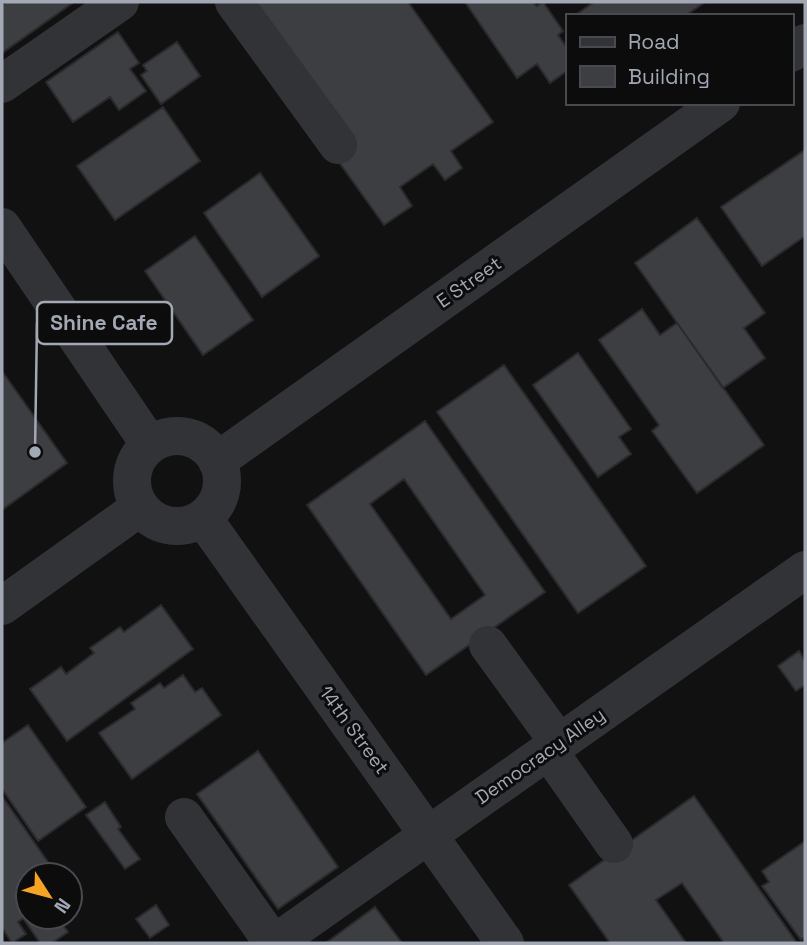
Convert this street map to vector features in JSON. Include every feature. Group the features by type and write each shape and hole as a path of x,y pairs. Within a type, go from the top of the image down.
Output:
{"street":[{"path":"2,84 120,2"},
{"path":"234,2 338,145"},
{"name":"E Street","path":"217,461 718,105"},
{"path":"2,227 150,445"},
{"path":"180,436 195,440 208,449 217,461 221,473 219,498 203,518 190,524 162,524 149,518 139,508 131,481 140,455 150,445 164,438 180,436"},
{"path":"2,606 139,508"},
{"name":"14th Street","path":"203,518 505,943"},
{"name":"Democracy Alley","path":"274,943 805,570"},
{"path":"488,645 614,844"},
{"path":"184,817 274,943"}],"building":[{"path":"6,2 74,2 2,53 2,5"},
{"path":"256,2 408,2 493,122 451,151 462,168 445,180 433,164 400,187 412,206 384,225 336,158"},
{"path":"465,2 533,2 537,6 543,2 563,31 558,35 566,47 566,72 550,83 537,64 517,78"},
{"path":"594,2 705,2 688,14 577,14"},
{"path":"118,32 139,63 130,69 146,91 119,110 110,97 73,122 46,82"},
{"path":"177,42 200,76 161,104 141,75 147,71 143,65"},
{"path":"163,107 200,161 115,220 77,166"},
{"path":"805,150 805,236 762,266 721,207"},
{"path":"260,173 319,256 262,297 204,213"},
{"path":"697,218 765,313 744,328 765,358 723,388 635,263"},
{"path":"195,236 253,320 203,355 145,271"},
{"path":"642,309 660,335 677,323 764,445 697,493 652,431 659,425 599,340"},
{"path":"578,353 631,429 619,437 631,454 598,477 533,385"},
{"path":"504,365 646,566 578,613 437,412"},
{"path":"2,371 67,463 2,510"},
{"path":"425,421 545,592 426,675 307,505","holes":["404,479 485,595 451,619 370,504"]},
{"path":"161,605 193,649 67,741 30,689 61,667 66,674 94,653 90,648 120,627 124,632"},
{"path":"799,651 805,661 805,685 796,691 778,666"},
{"path":"183,675 195,692 202,688 221,715 132,779 99,733 135,709 131,703 160,683 164,688"},
{"path":"28,725 86,807 38,841 2,789 2,743"},
{"path":"258,751 338,867 278,909 197,794"},
{"path":"2,796 47,861 14,861 14,931 24,931 26,934 12,943 2,928"},
{"path":"694,796 797,943 724,943 682,883 656,900 686,943 610,943 569,885"},
{"path":"105,802 121,827 118,829 140,859 125,869 86,815"},
{"path":"804,842 805,937 801,940 762,886 769,882 762,871"},
{"path":"156,905 169,925 150,938 136,919"},
{"path":"375,907 402,943 327,942"},
{"path":"32,931 68,932 52,943 40,943"}],"place":[{"name":"Shine Cafe","path":"35,452"}]}
